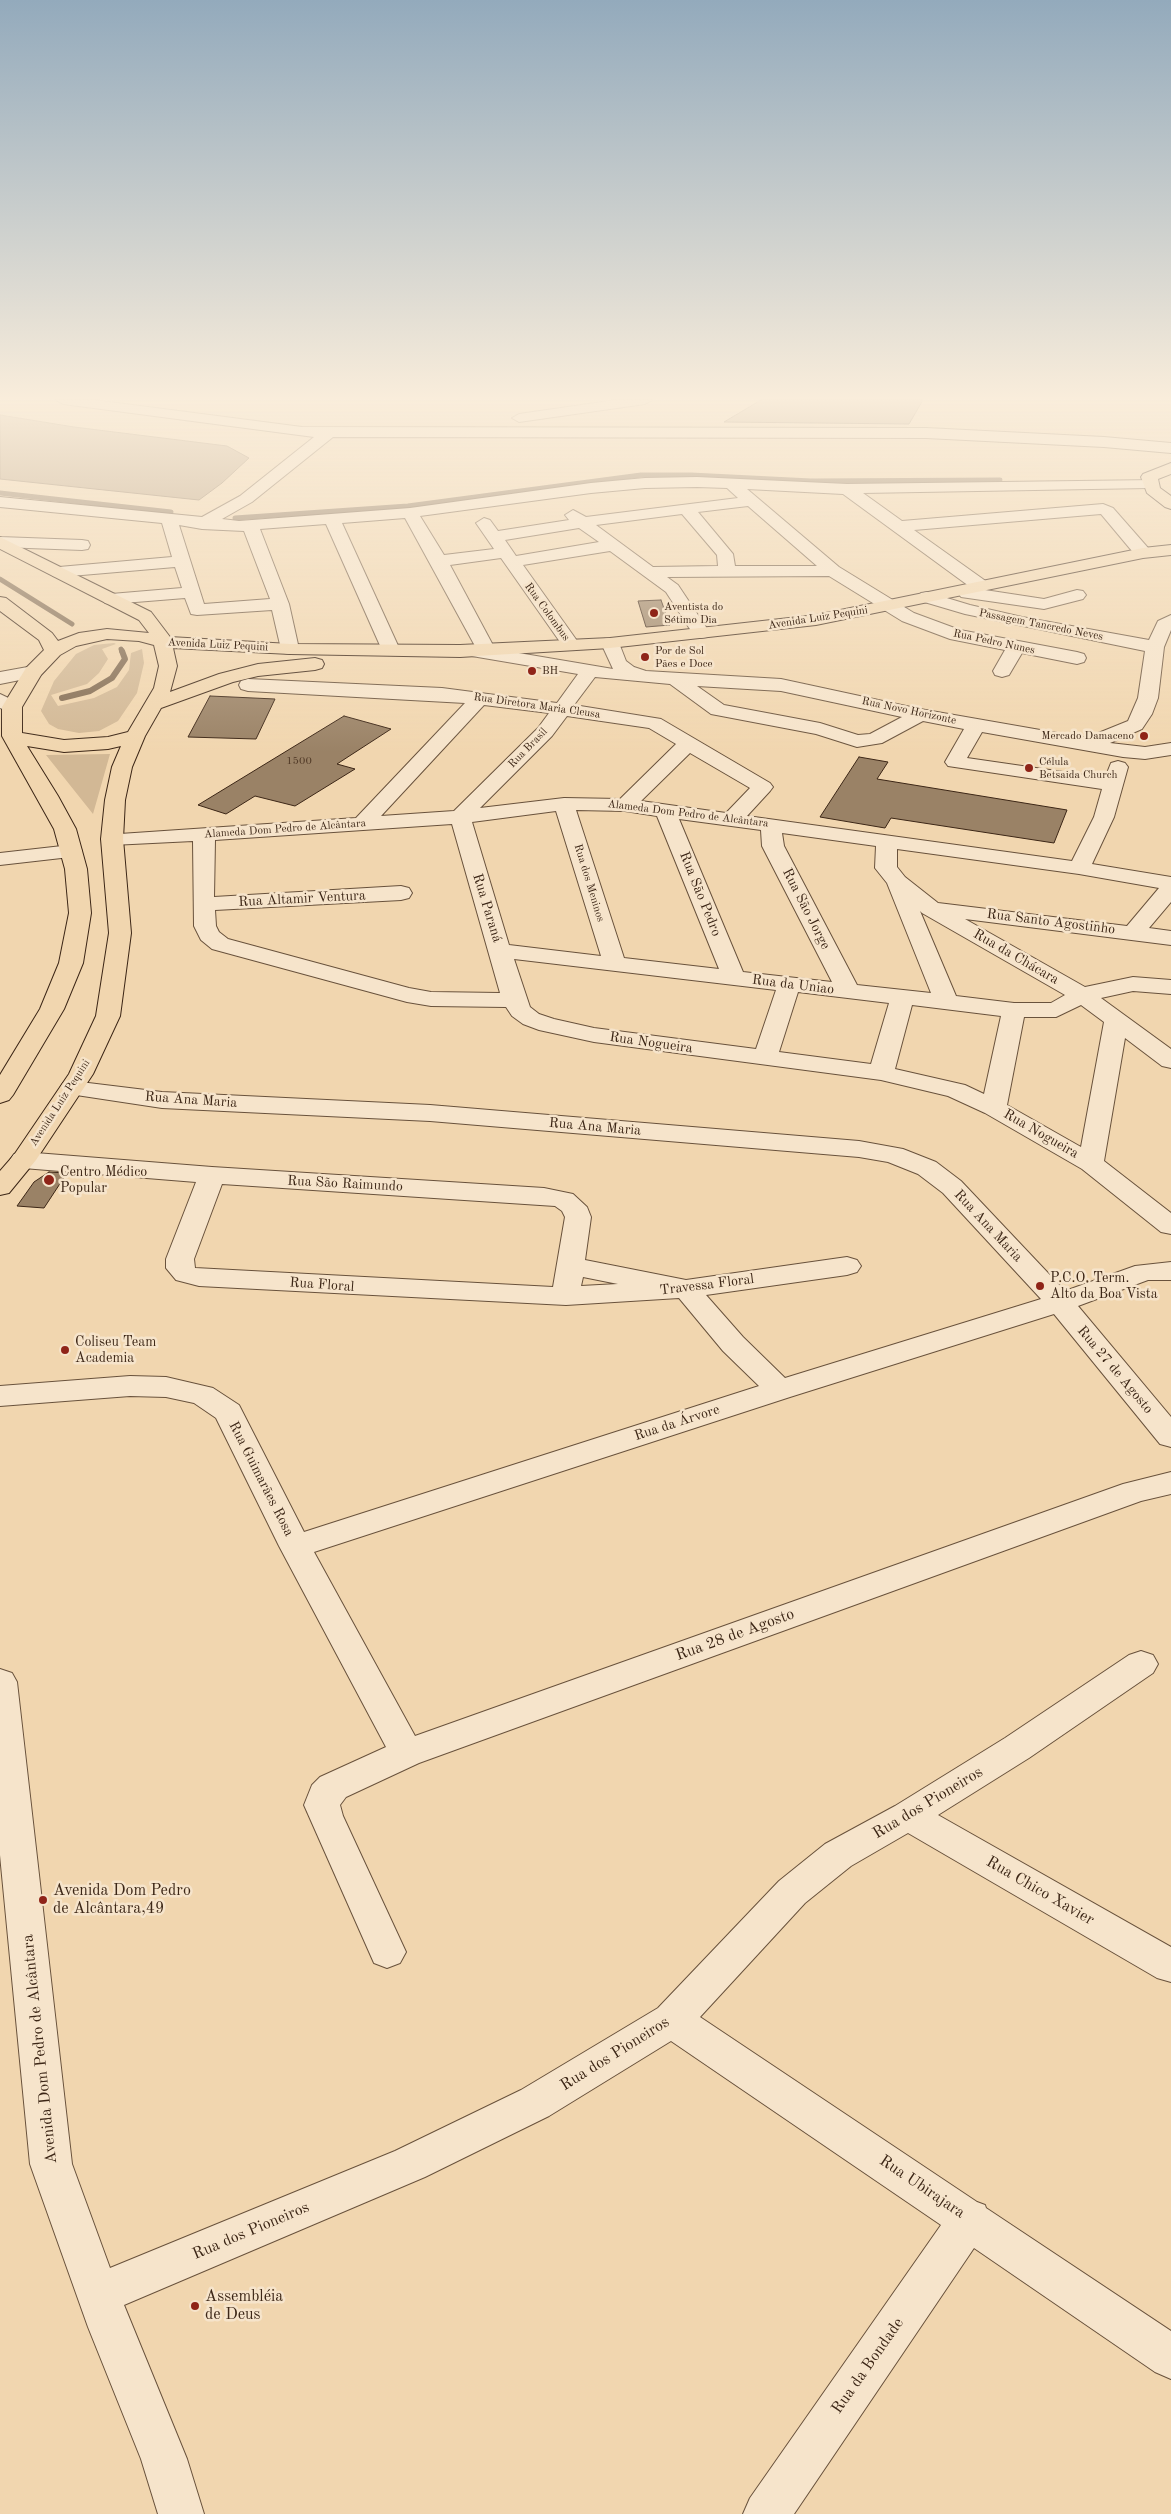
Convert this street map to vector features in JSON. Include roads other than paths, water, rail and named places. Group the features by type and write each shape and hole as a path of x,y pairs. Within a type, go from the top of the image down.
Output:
{"main road":[{"path":"0,542 145,616 223,638 267,647"},
{"name":"Avenida Luiz Pequini","path":"0,1095 52,1009 71,962 80,913 76,869 65,829 48,796 21,755 12,736 6,703 54,651 74,640 107,634 139,636 162,642 290,648 463,650 571,645 612,649 701,634 816,620 1143,553 1170,550"},
{"path":"0,602 46,636 54,651"},
{"path":"145,616 161,636 168,666 163,688 155,704"},
{"name":"Avenida Luiz Pequini","path":"0,1187 23,1160 72,1088 108,1016 120,933 118,890 112,839 115,800 122,767 135,736 155,704 203,685 258,670 463,650"},
{"path":"12,736 34,742 64,746 108,743 135,736"}],"street":[{"path":"48,517 79,527"},
{"path":"202,524 214,517"},
{"path":"0,542 79,527 170,521 251,526 362,517"},
{"path":"413,517 439,561 486,649"},
{"name":"Rua Colombus","path":"480,517 507,558 571,645"},
{"path":"575,517 651,572 680,598 701,634"},
{"path":"494,538 581,522 619,517"},
{"path":"694,517 725,554 727,572"},
{"name":"Rua Pedro Nunes","path":"769,517 833,571 908,617 956,635 1077,658"},
{"path":"888,517 981,586"},
{"path":"900,526 1002,517"},
{"path":"1113,517 1143,553"},
{"path":"332,520 391,650"},
{"path":"170,521 195,609 280,604"},
{"path":"251,526 280,604 290,648"},
{"path":"79,527 90,569"},
{"path":"439,561 507,558 614,546"},
{"path":"59,572 182,560"},
{"path":"651,572 833,571"},
{"path":"956,591 1044,604 1077,595"},
{"path":"111,598 191,592"},
{"name":"Passagem Tancredo Neves","path":"927,597 965,609 1160,655"},
{"path":"1087,745 1135,725 1142,714 1148,698 1160,655 1164,624 1171,620"},
{"path":"542,647 538,652 539,658 551,666 590,666 602,663 612,649"},
{"path":"1002,671 1016,647"},
{"name":"Rua Novo Horizonte","path":"612,649 623,669 646,677"},
{"name":"Rua Novo Horizonte","path":"463,650 589,672 677,680 781,685 920,715 1122,751 1145,753 1171,749"},
{"path":"0,678 33,672"},
{"name":"Rua Brasil","path":"460,817 545,732 589,672"},
{"path":"677,680 718,710 820,729 857,741 875,739 920,715"},
{"name":"Rua Diretora Maria Cleusa","path":"248,686 403,692 480,698 654,723 689,742 763,788 732,819"},
{"path":"360,825 480,698"},
{"path":"976,725 955,762 1113,785"},
{"path":"625,804 689,742"},
{"path":"1080,868 1104,817 1122,751"},
{"path":"1145,753 1171,761"},
{"name":"Alameda Dom Pedro de Alcântara","path":"112,839 360,825 460,817 564,804 625,804 1080,868 1171,884"},
{"name":"Rua dos Meninos","path":"564,804 614,962"},
{"name":"Rua São Pedro","path":"665,810 734,978"},
{"name":"Rua Paraná","path":"460,817 514,1000"},
{"name":"Rua São Jorge","path":"771,824 773,846 849,992"},
{"path":"204,835 203,904 205,926 209,935 220,944 236,950 407,995 431,999 514,1000"},
{"name":"Rua da Chácara","path":"887,841 886,868 897,882 930,908 1082,995 1171,1061"},
{"path":"0,858 71,851"},
{"path":"897,882 947,1004"},
{"path":"1134,932 1171,888"},
{"name":"Rua Altamir Ventura","path":"203,904 401,893"},
{"name":"Rua Santo Agostinho","path":"930,908 1171,938"},
{"name":"Rua da Uniao","path":"500,951 614,962 947,1004 1014,1010 1056,1010 1082,995 1133,984 1171,986"},
{"path":"765,1058 789,985"},
{"path":"881,1073 902,998"},
{"name":"Rua Nogueira","path":"514,1000 520,1011 530,1019 547,1025 594,1035 881,1073 956,1090 994,1108 1091,1163 1171,1226"},
{"path":"994,1108 1014,1010"},
{"path":"1091,1163 1116,1020"},
{"name":"Rua Ana Maria","path":"72,1088 162,1100 430,1113 860,1148 894,1155 928,1168 952,1187 1060,1303"},
{"name":"Rua São Raimundo","path":"23,1160 212,1176 544,1196 564,1200 574,1208 578,1217 566,1296"},
{"name":"Rua Floral","path":"212,1176 180,1259 180,1268 186,1274 384,1288 566,1296"},
{"path":"571,1266 686,1289 733,1344 780,1390"},
{"name":"Travessa Floral","path":"566,1296 686,1289 847,1266"},
{"name":"Rua da Árvore","path":"295,1546 780,1390 1060,1303 1144,1272 1171,1271"},
{"name":"Rua 27 de Agosto","path":"1060,1303 1171,1436"},
{"name":"Rua Guimarães Rosa","path":"0,1396 130,1386 166,1387 203,1395 228,1412 295,1546 406,1753"},
{"name":"Rua 28 de Agosto","path":"388,1952 325,1816 322,1804 325,1795 334,1787 406,1753 1126,1495 1171,1483"},
{"name":"Rua dos Pioneiros","path":"99,2294 410,2164 535,2103 672,2020 792,1892 838,1855 908,1816 1017,1748 1141,1664"},
{"name":"Avenida Dom Pedro de Alcântara","path":"0,1682 51,2164 110,2327 164,2459 181,2514"},
{"name":"Rua Chico Xavier","path":"908,1816 1171,1966"},
{"name":"Rua Ubirajara","path":"672,2020 970,2219 1171,2357"},
{"name":"Rua da Bondade","path":"766,2514 970,2219"}],"waterway":[{"path":"235,518 245,517"},
{"path":"0,579 72,624"},
{"path":"62,698 90,691 112,678 125,659 122,651"}],"place":[{"name":"Aventista do Sétimo Dia","path":"654,613"},
{"name":"Por de Sol Pães e Doce","path":"645,657"},
{"name":"BH","path":"532,671"},
{"name":"Mercado Damaceno","path":"1144,736"},
{"name":"Célula Betsaida Church","path":"1029,768"},
{"name":"Centro Médico Popular","path":"49,1180"},
{"name":"P.C.O. Term. Alto da Boa Vista","path":"1040,1286"},
{"name":"Coliseu Team Academia","path":"65,1350"},
{"name":"Avenida Dom Pedro de Alcântara,49","path":"43,1900"},
{"name":"Assembléia de Deus","path":"195,2306"}]}
